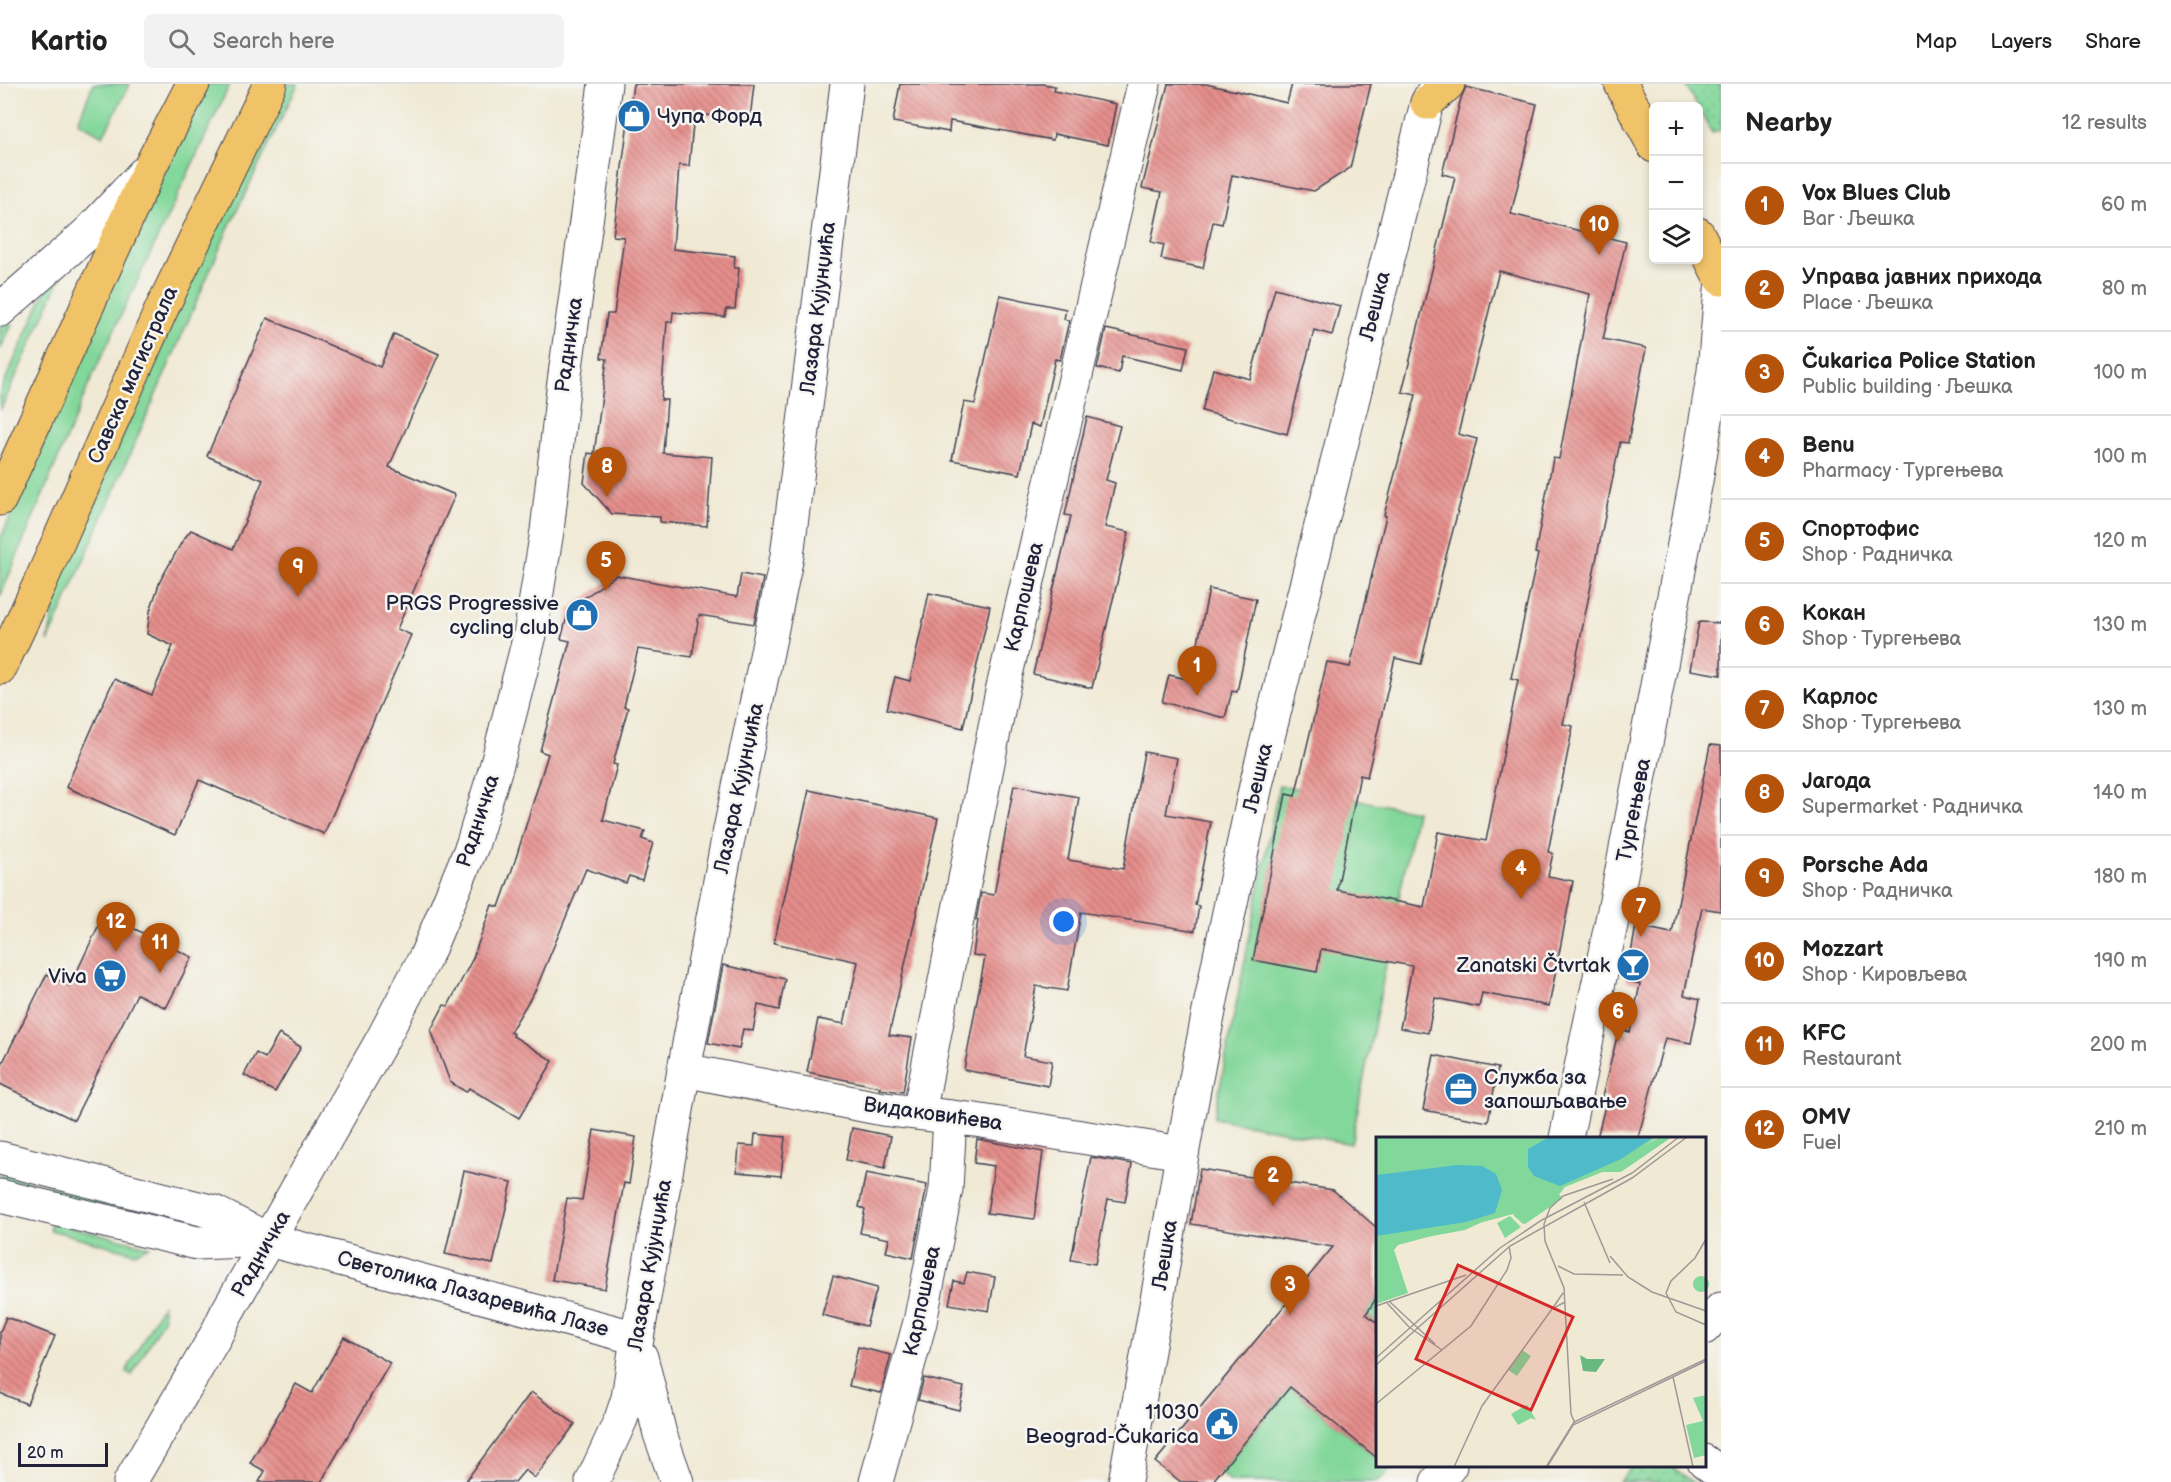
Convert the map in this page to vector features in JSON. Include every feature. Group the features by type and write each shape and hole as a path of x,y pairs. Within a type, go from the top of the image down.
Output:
{"main road":[{"path":"0,500 152,163 193,84"},
{"name":"Савска магистрала","path":"0,668 162,308 270,84"},
{"path":"1621,84 1649,138"},
{"path":"1703,244 1721,279"}],"street":[{"name":"Радничка","path":"130,1482 368,1066 426,956 472,846 497,764 530,635 547,531 566,362 605,84"},
{"name":"Лазара Кујунџића","path":"592,1482 621,1419 628,1398 684,1070 725,855 787,556 847,84"},
{"name":"Карпошева","path":"876,1482 920,1322 946,1189 935,1115 1001,696 1144,84"},
{"name":"Љешка","path":"1125,1482 1182,1153 1257,781 1304,587 1436,89"},
{"path":"0,310 89,232 152,163"},
{"name":"Тургењева","path":"1566,1137 1616,901 1696,481 1714,371 1721,290"},
{"path":"1696,481 1711,462 1721,454"},
{"name":"Видаковићева","path":"684,1070 883,1109 1182,1153"},
{"name":"Светолика Лазаревића Лазе","path":"0,1158 214,1212 268,1240 637,1338 647,1388 677,1482"},
{"name":"Светолика Лазаревића Лазе","path":"0,1196 197,1243 268,1240"},
{"path":"1706,1326 1721,1309"},
{"path":"1706,1463 1721,1474"},
{"path":"1437,1482 1449,1467"}],"green space":[{"path":"93,84 130,84 103,136 78,122"},
{"path":"207,84 230,84 92,377 0,597 0,540 121,260"},
{"path":"285,84 298,84 229,227 48,642 58,585 87,514 190,283"},
{"path":"1685,84 1721,84 1721,130 1712,133 1703,117 1703,102 1695,102"},
{"path":"68,262 0,411 0,392 54,272"},
{"path":"7,321 12,324 0,350 0,328"},
{"path":"1279,785 1416,811 1351,1144 1214,1118"},
{"path":"0,1174 188,1222 183,1228 0,1181"},
{"path":"51,1222 149,1246 135,1253 50,1230"},
{"path":"1376,1299 1376,1322 1366,1314"},
{"path":"162,1305 164,1317 132,1375 126,1372"},
{"path":"1290,1387 1376,1457 1376,1467 1387,1467 1391,1470 1376,1482 1231,1482 1220,1473"},
{"path":"1631,1467 1672,1467 1693,1482 1619,1482"}],"building":[{"path":"633,84 754,84 750,119 694,114 689,166 679,165 673,249 735,256 734,268 739,268 735,309 726,309 725,317 673,312 672,322 667,322 661,400 667,400 663,453 712,457 707,526 660,522 660,517 612,514 584,483 588,453 594,454 607,359 601,358 607,314 614,314 624,237 613,236"},
{"path":"900,84 1043,84 1055,86 1054,91 1116,104 1108,145 1054,134 1053,140 950,121 949,132 893,122"},
{"path":"1168,84 1206,84 1287,103 1292,84 1371,84 1350,168 1314,191 1232,175 1222,224 1213,222 1203,268 1161,259 1164,245 1151,242 1162,192 1142,188"},
{"path":"1466,87 1537,104 1511,214 1626,242 1603,339 1646,348 1628,443 1620,442 1563,724 1573,726 1548,852 1553,853 1548,876 1573,881 1549,1006 1482,993 1479,1007 1435,998 1428,1033 1400,1028 1412,966 1321,949 1317,972 1253,960 1286,794 1295,796 1327,662 1350,667 1386,516 1384,515 1416,395 1402,392 1455,177 1442,174 1461,98","holes":["1499,271 1590,294 1559,459 1553,458 1535,553 1538,554 1511,678 1518,680 1486,841 1438,832 1424,907 1337,890 1360,775 1367,777 1395,658 1421,664 1445,560 1477,439 1458,434"]},
{"path":"1275,288 1340,306 1332,335 1314,330 1287,434 1202,411 1213,369 1250,379"},
{"path":"1000,295 1066,309 1064,319 1069,321 1060,360 1055,359 1040,427 1031,424 1020,474 952,460 964,402 975,404"},
{"path":"267,318 380,367 394,334 439,354 389,467 455,495 397,629 411,635 324,834 199,780 175,835 66,787 114,679 152,695 173,646 147,634 150,611 160,581 183,540 191,530 233,549 263,480 207,456"},
{"path":"1106,329 1188,347 1183,370 1122,356 1119,373 1097,368"},
{"path":"1087,417 1120,426 1106,480 1115,483 1105,527 1129,532 1092,688 1033,674 1071,516 1065,515"},
{"path":"741,574 763,578 754,624 699,615 692,657 638,649 624,707 628,708 613,764 617,765 603,820 645,831 642,839 653,843 642,880 629,876 626,883 586,869 536,989 510,1032 553,1061 519,1118 469,1088 466,1092 450,1082 431,1030 444,1005 448,1006 473,958 492,905 499,907 515,861 548,754 540,751 570,641 561,639 569,609 616,575 737,597"},
{"path":"1209,589 1256,599 1237,692 1232,691 1225,718 1162,702 1169,675 1187,679 1191,662 1194,662"},
{"path":"929,593 990,606 963,728 887,709 895,677 910,681"},
{"path":"1699,622 1721,623 1721,675 1690,670"},
{"path":"1710,745 1721,746 1721,911 1702,908 1684,995 1700,999 1691,1043 1665,1038 1638,1137 1597,1137 1607,1098 1602,1097 1619,1029 1630,1032 1640,984 1626,981 1636,926 1672,933"},
{"path":"1144,752 1177,758 1166,814 1211,822 1195,905 1199,906 1195,931 1081,912 1067,991 1036,986 1023,1056 1052,1061 1048,1086 964,1070 985,957 973,955 978,920 976,920 981,893 994,895 1014,785 1079,797 1068,860 1123,869"},
{"path":"809,790 938,818 889,1035 912,1038 903,1092 879,1089 880,1087 807,1072 818,1019 844,1024 858,962 774,943"},
{"path":"104,914 192,957 166,1008 137,994 74,1120 0,1084 0,1068 47,974 70,986"},
{"path":"723,965 785,979 779,1010 758,1005 753,1031 743,1029 739,1049 708,1043"},
{"path":"279,1034 301,1047 275,1092 244,1075 256,1053 265,1058"},
{"name":"Служба за запошљавање","path":"1434,1055 1498,1068 1488,1122 1423,1110"},
{"path":"852,1128 891,1136 885,1168 846,1160"},
{"path":"594,1130 636,1137 629,1184 624,1183 605,1289 552,1280 567,1198 582,1200"},
{"path":"755,1134 785,1137 781,1176 737,1172 739,1145 754,1146"},
{"path":"977,1139 1043,1152 1034,1219 987,1213 994,1166 974,1163"},
{"path":"1091,1157 1132,1164 1125,1202 1108,1199 1095,1264 1071,1260"},
{"path":"1200,1169 1333,1190 1376,1227 1376,1299 1366,1314 1376,1322 1376,1457 1290,1387 1212,1482 1181,1482 1155,1462 1333,1247 1191,1224"},
{"path":"464,1171 512,1182 493,1264 445,1254"},
{"path":"866,1173 927,1185 913,1258 886,1252 889,1239 860,1233 865,1209 859,1207"},
{"path":"967,1272 995,1277 989,1311 949,1304 954,1281 964,1283"},
{"path":"833,1276 877,1288 866,1326 822,1315"},
{"path":"6,1317 55,1336 27,1404 0,1393 0,1332"},
{"path":"344,1337 390,1363 321,1482 259,1482 265,1471 250,1463 296,1384 312,1393"},
{"path":"858,1347 891,1355 881,1393 849,1386"},
{"path":"924,1378 964,1387 959,1410 918,1400"},
{"path":"531,1392 575,1424 535,1478 525,1470 515,1482 465,1482"}],"place":[{"name":"Чупа Форд","path":"634,116"},
{"name":"Mozzart","path":"1599,255"},
{"name":"Јагода","path":"607,497"},
{"name":"Спортофис","path":"606,591"},
{"name":"Porsche Ada","path":"298,597"},
{"name":"PRGS Progressive cycling club","path":"582,615"},
{"name":"Vox Blues Club","path":"1197,696"},
{"name":"Benu","path":"1521,899"},
{"name":"Карлос","path":"1641,937"},
{"name":"OMV","path":"116,952"},
{"name":"Zanatski Čtvrtak","path":"1633,965"},
{"name":"KFC","path":"160,973"},
{"name":"Viva","path":"110,976"},
{"name":"Кокан","path":"1618,1042"},
{"name":"Служба за запошљавање","path":"1461,1089"},
{"name":"Управа јавних прихода","path":"1273,1206"},
{"name":"Čukarica Police Station","path":"1290,1315"},
{"name":"11030 Beograd-Čukarica","path":"1222,1424"}]}
